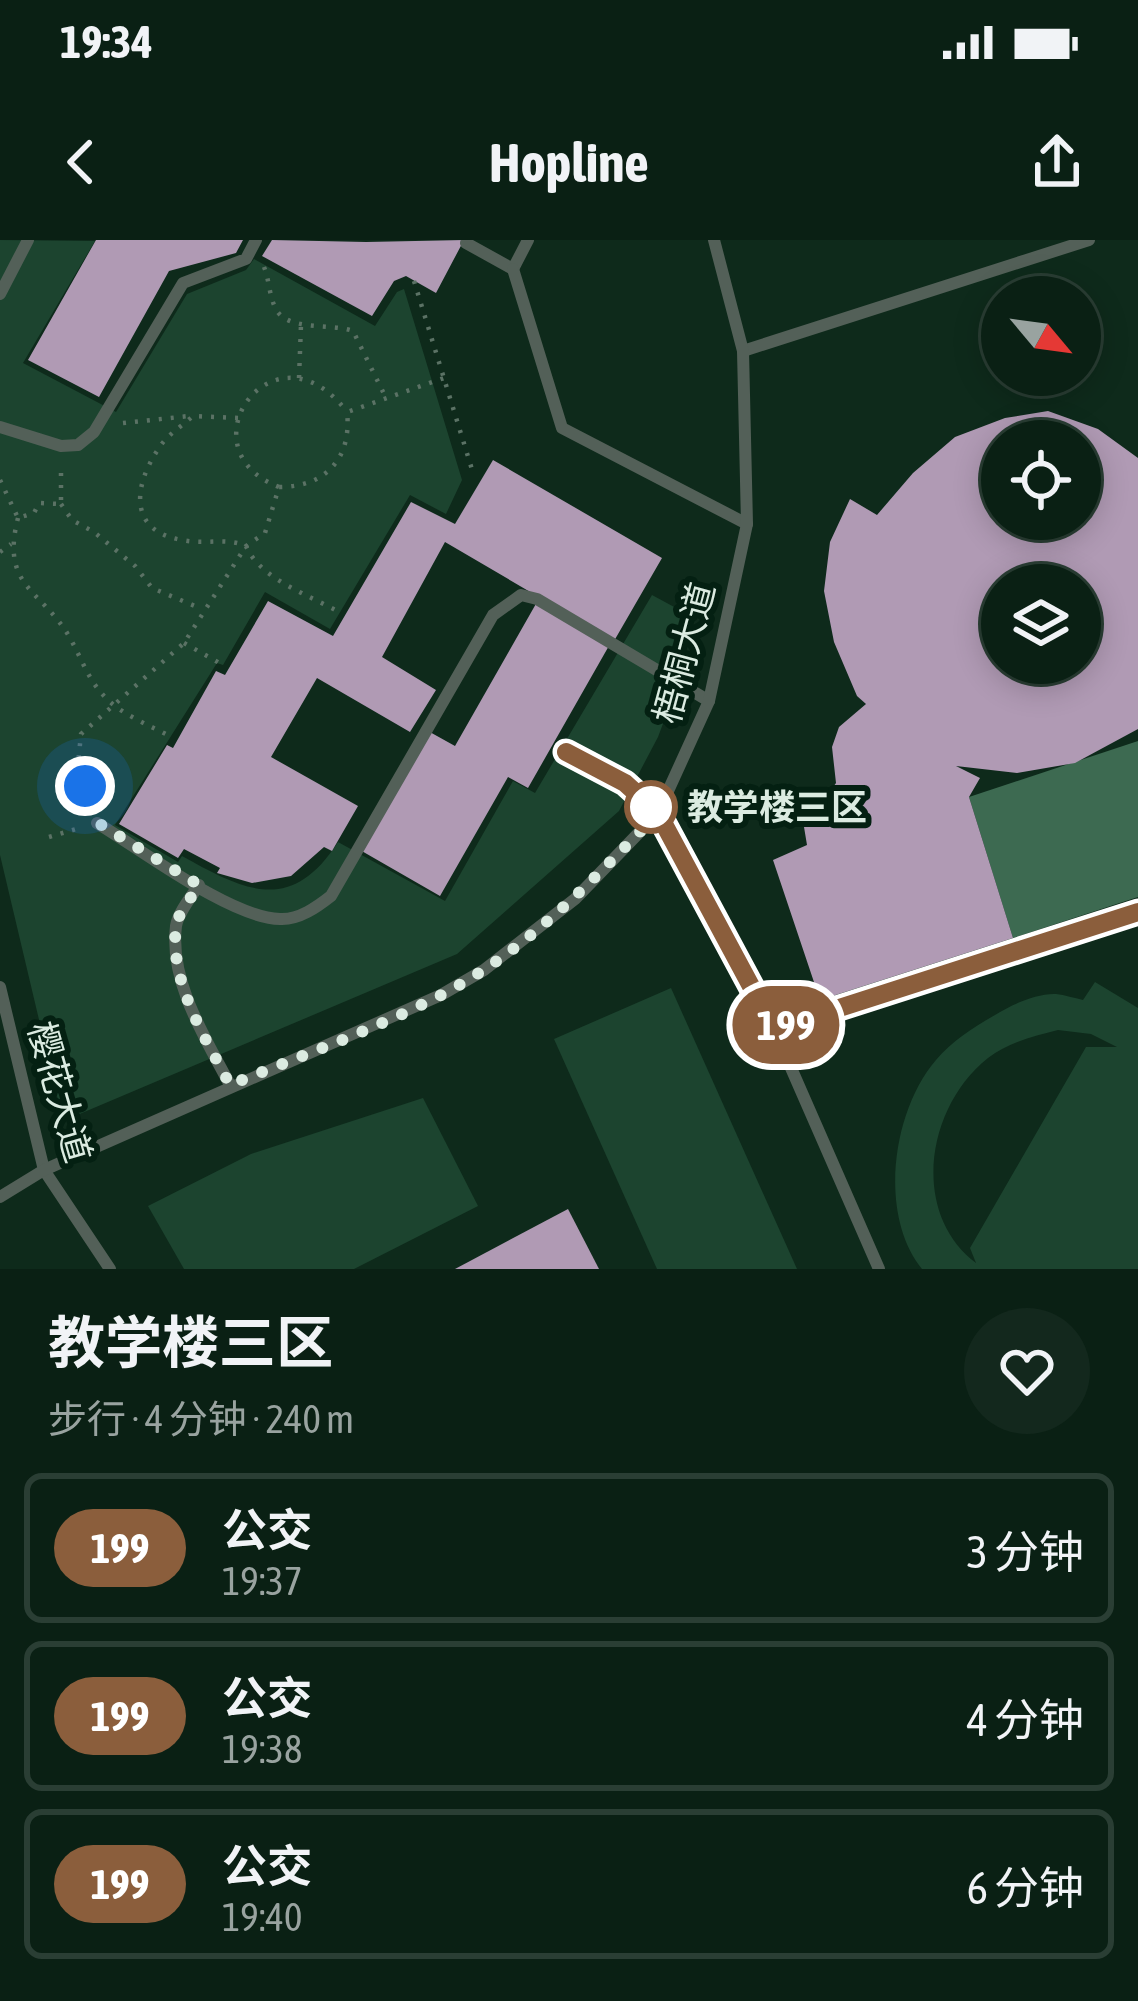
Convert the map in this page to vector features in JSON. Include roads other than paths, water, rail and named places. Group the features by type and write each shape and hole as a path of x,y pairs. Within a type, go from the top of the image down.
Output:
{"lane":[{"path":"0,294 28,240"},
{"path":"0,427 61,446 78,445 94,432 183,283 248,254 256,240"},
{"path":"513,269 528,240"},
{"name":"梧桐大道","path":"0,1197 44,1170 441,995 484,970 575,899 658,813 709,701 747,524 743,352 714,240"},
{"path":"743,352 1089,240"},
{"path":"466,243 513,269 562,428 747,524"},
{"path":"98,823 244,913 284,920 313,910 331,896 493,615 521,595 537,599 709,701"},
{"path":"566,752 625,783 658,813 774,1029 879,1269"},
{"path":"199,885 176,923 178,958 192,1012 230,1085"},
{"path":"774,1029 1138,912"},
{"name":"樱花大道","path":"0,988 44,1170 110,1269"}],"place":[{"name":"教学楼三区","path":"651,807"}]}
